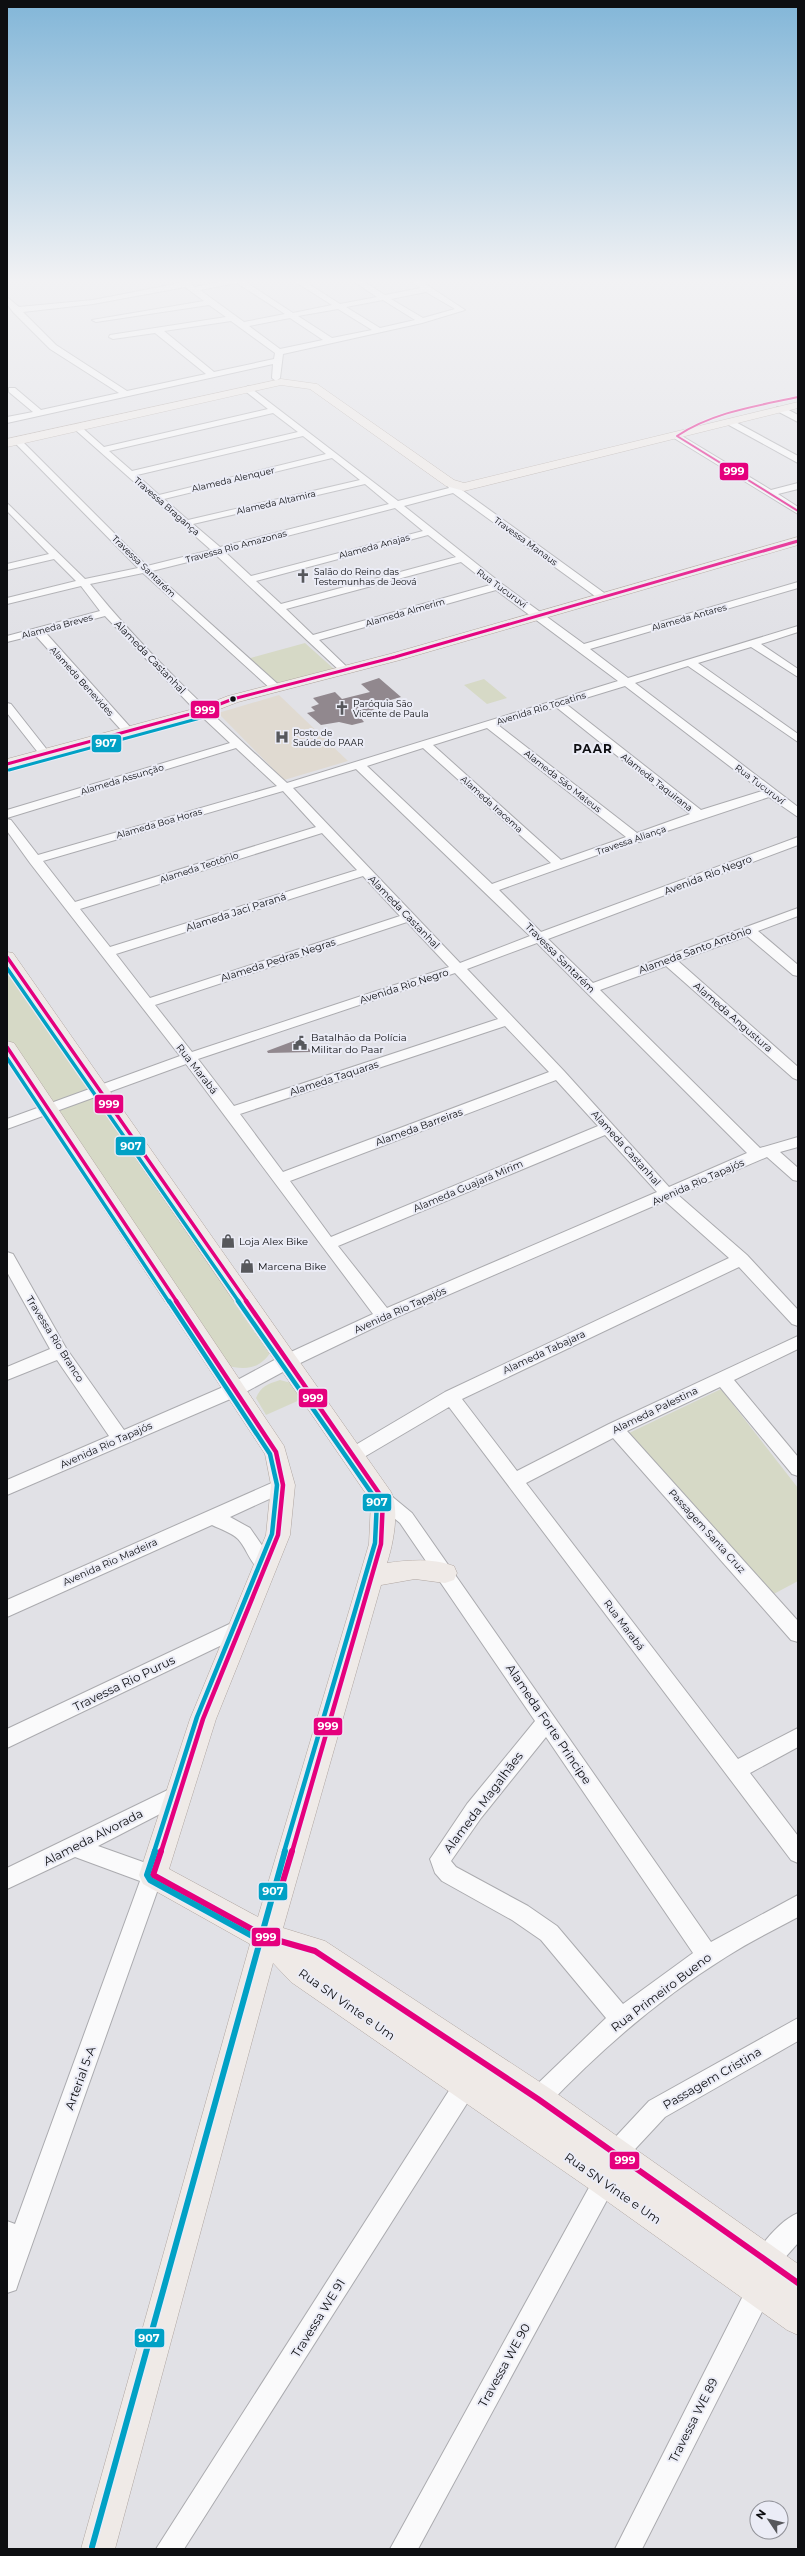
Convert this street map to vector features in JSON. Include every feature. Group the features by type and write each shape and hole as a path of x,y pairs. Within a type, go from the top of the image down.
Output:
{"main road":[{"path":"8,422 120,400"},
{"path":"12,441 195,400"},
{"path":"333,400 456,486 677,436 798,405"},
{"path":"344,400 441,468 464,476 697,423 789,400"},
{"path":"677,436 679,431 697,423"},
{"path":"7,764 127,730 202,711 233,699 395,657 538,614 603,597 798,541"},
{"path":"7,957 100,1088 286,1362 383,1498 381,1544 266,1937 98,2549"},
{"path":"7,1047 46,1108 236,1389 276,1452 283,1485 278,1535 203,1719 152,1875 266,1937"},
{"path":"372,1576 415,1569 445,1573"},
{"name":"Rua SN Vinte e Um","path":"266,1937 301,1972 554,2146 610,2167 765,2261 798,2283"},
{"name":"Rua SN Vinte e Um","path":"266,1937 316,1951 569,2121 610,2167 759,2291 798,2319"},
{"path":"554,2146 569,2121"}],"street":[{"path":"25,400 40,413"},
{"path":"8,422 40,413 98,400"},
{"name":"Rua Tucuruví","path":"262,400 498,586 538,614 798,813"},
{"path":"780,409 798,419"},
{"path":"102,450 274,410"},
{"path":"730,422 798,460"},
{"name":"Travessa Bragança","path":"75,426 186,523 313,638 344,669"},
{"path":"129,474 304,433"},
{"path":"677,436 772,493 798,511"},
{"name":"Travessa Santarém","path":"12,441 146,570 276,688"},
{"name":"Alameda Alenquer","path":"157,498 333,455"},
{"name":"Alameda Altamira","path":"186,523 366,481"},
{"name":"Travessa Rio Amazonas","path":"7,601 83,582 146,570 218,552 456,486"},
{"name":"Travessa Manaus","path":"456,486 603,597"},
{"path":"772,493 798,486"},
{"name":"Alameda Castanhal","path":"7,506 54,556 83,582 107,612 202,711 285,787 458,968 506,1021 559,1074 668,1195 741,1259 798,1320"},
{"name":"Alameda Anajas","path":"249,580 429,532"},
{"path":"7,567 54,556"},
{"path":"279,608 463,558"},
{"name":"Alameda Antares","path":"581,648 798,585"},
{"name":"Alameda Almerim","path":"313,638 498,586"},
{"name":"Alameda Breves","path":"7,639 107,612"},
{"name":"Avenida Rio Tocatins","path":"285,787 798,629"},
{"name":"Alameda Benevides","path":"38,631 127,730"},
{"path":"752,643 798,674"},
{"path":"689,662 798,739"},
{"name":"Alameda Taquirana","path":"558,703 699,815"},
{"path":"7,706 44,753"},
{"name":"Alameda São Mateus","path":"489,724 637,839"},
{"name":"Alameda Assunção","path":"7,814 237,744"},
{"name":"Alameda Iracema","path":"425,744 559,864"},
{"name":"Travessa Santarém","path":"358,764 490,889 591,989 764,1153 798,1176"},
{"name":"Alameda Boa Horas","path":"34,860 285,787"},
{"name":"Travessa Aliança","path":"490,889 559,864 637,839 699,815 772,792"},
{"name":"Rua Marabá","path":"7,823 34,860 73,907 106,953 147,1003 187,1058 231,1112 279,1179 384,1316"},
{"name":"Alameda Teotônio","path":"73,907 324,828"},
{"name":"Avenida Rio Negro","path":"7,1124 100,1088 458,968 798,841"},
{"name":"Alameda Jaci Paraná","path":"106,953 365,871"},
{"name":"Alameda Santo Antônio","path":"591,989 798,912"},
{"name":"Alameda Pedras Negras","path":"147,1003 409,917"},
{"path":"748,930 798,972"},
{"name":"Alameda Angustura","path":"668,960 798,1075"},
{"name":"Alameda Taquaras","path":"231,1112 506,1021"},
{"name":"Alameda Barreiras","path":"279,1179 559,1074"},
{"name":"Alameda Guajará Mirim","path":"328,1244 608,1128"},
{"name":"Avenida Rio Tapajós","path":"7,1488 236,1389 286,1362 384,1316 764,1153 798,1142"},
{"name":"Travessa Rio Branco","path":"7,1258 12,1279 60,1352 120,1438"},
{"name":"Alameda Tabajara","path":"353,1455 450,1397 741,1259"},
{"name":"Alameda Palestina","path":"514,1480 615,1429 798,1342"},
{"path":"7,1374 60,1352"},
{"path":"722,1378 798,1469"},
{"name":"Rua Marabá","path":"450,1397 798,1853"},
{"name":"Passagem Santa Cruz","path":"615,1429 798,1634"},
{"name":"Avenida Rio Madeira","path":"7,1609 283,1485"},
{"name":"Alameda Forte Principe","path":"383,1498 406,1518 708,1956"},
{"path":"212,1516 244,1533 266,1565"},
{"name":"Travessa Rio Purus","path":"7,1739 240,1627"},
{"name":"Alameda Magalhães","path":"547,1722 474,1811 440,1859 442,1866 449,1874 520,1913 549,1933 622,2020"},
{"path":"735,1771 798,1737"},
{"name":"Alameda Alvorada","path":"7,1878 74,1847 178,1794"},
{"path":"74,1847 152,1875"},
{"name":"Arterial 5-A","path":"7,2280 152,1875"},
{"name":"Rua Primeiro Bueno","path":"538,2099 567,2068 622,2020 708,1956 798,1905"},
{"name":"Passagem Cristina","path":"610,2167 656,2109 798,2029"},
{"name":"Travessa WE 91","path":"169,2549 465,2086"},
{"name":"Travessa WE 90","path":"403,2549 610,2167"},
{"path":"765,2261 798,2225"},
{"path":"7,2233 16,2256"},
{"name":"Travessa WE 89","path":"628,2549 759,2291"}],"shaded area":[{"name":"Posto de Saúde do PAAR","path":"279,695 348,761 284,780 218,713"}],"green space":[{"path":"305,643 334,669 275,685 247,659"},
{"path":"484,679 507,698 487,704 464,685"},
{"path":"7,957 275,1345 270,1354 259,1364 252,1367 238,1368 220,1364 7,1047"},
{"path":"280,1380 291,1383 302,1399 266,1415 256,1398 265,1386"},
{"path":"721,1389 798,1488 798,1581 770,1596 627,1434"}],"building":[{"name":"Paróquia São Vicente de Paula","path":"379,678 401,697 370,706 374,710 360,717 364,722 352,725 339,722 321,725 307,713 315,711 311,707 319,704 313,698 335,692 342,699 370,692 361,684"},
{"path":"299,1039 312,1052 268,1053 267,1051"}],"transit line":[{"name":"999","path":"783,400 752,407 702,422 677,436 798,511"},
{"name":"999","path":"7,764 202,711 233,699 395,657 798,541"},
{"name":"907","path":"9,770 204,717"},
{"name":"999","path":"7,957 383,1499 381,1544 278,1898"},
{"name":"907","path":"7,968 377,1501 375,1543 260,1935 92,2547"},
{"name":"999","path":"7,1047 276,1452 283,1485 278,1535 203,1719 153,1875 266,1937 315,1951 538,2099 798,2283"},
{"name":"907","path":"7,1058 270,1454 277,1485 272,1534 197,1717 147,1875 150,1880 263,1942"}],"place":[{"name":"Salão do Reino das Testemunhas de Jeová","path":"303,576"},
{"name":"Paróquia São Vicente de Paula","path":"342,708"},
{"name":"Posto de Saúde do PAAR","path":"282,737"},
{"name":"Batalhão da Polícia Militar do Paar","path":"300,1043"},
{"name":"Loja Alex Bike","path":"228,1241"},
{"name":"Marcena Bike","path":"247,1266"}],"district":[{"name":"PAAR","path":"593,748"}]}
